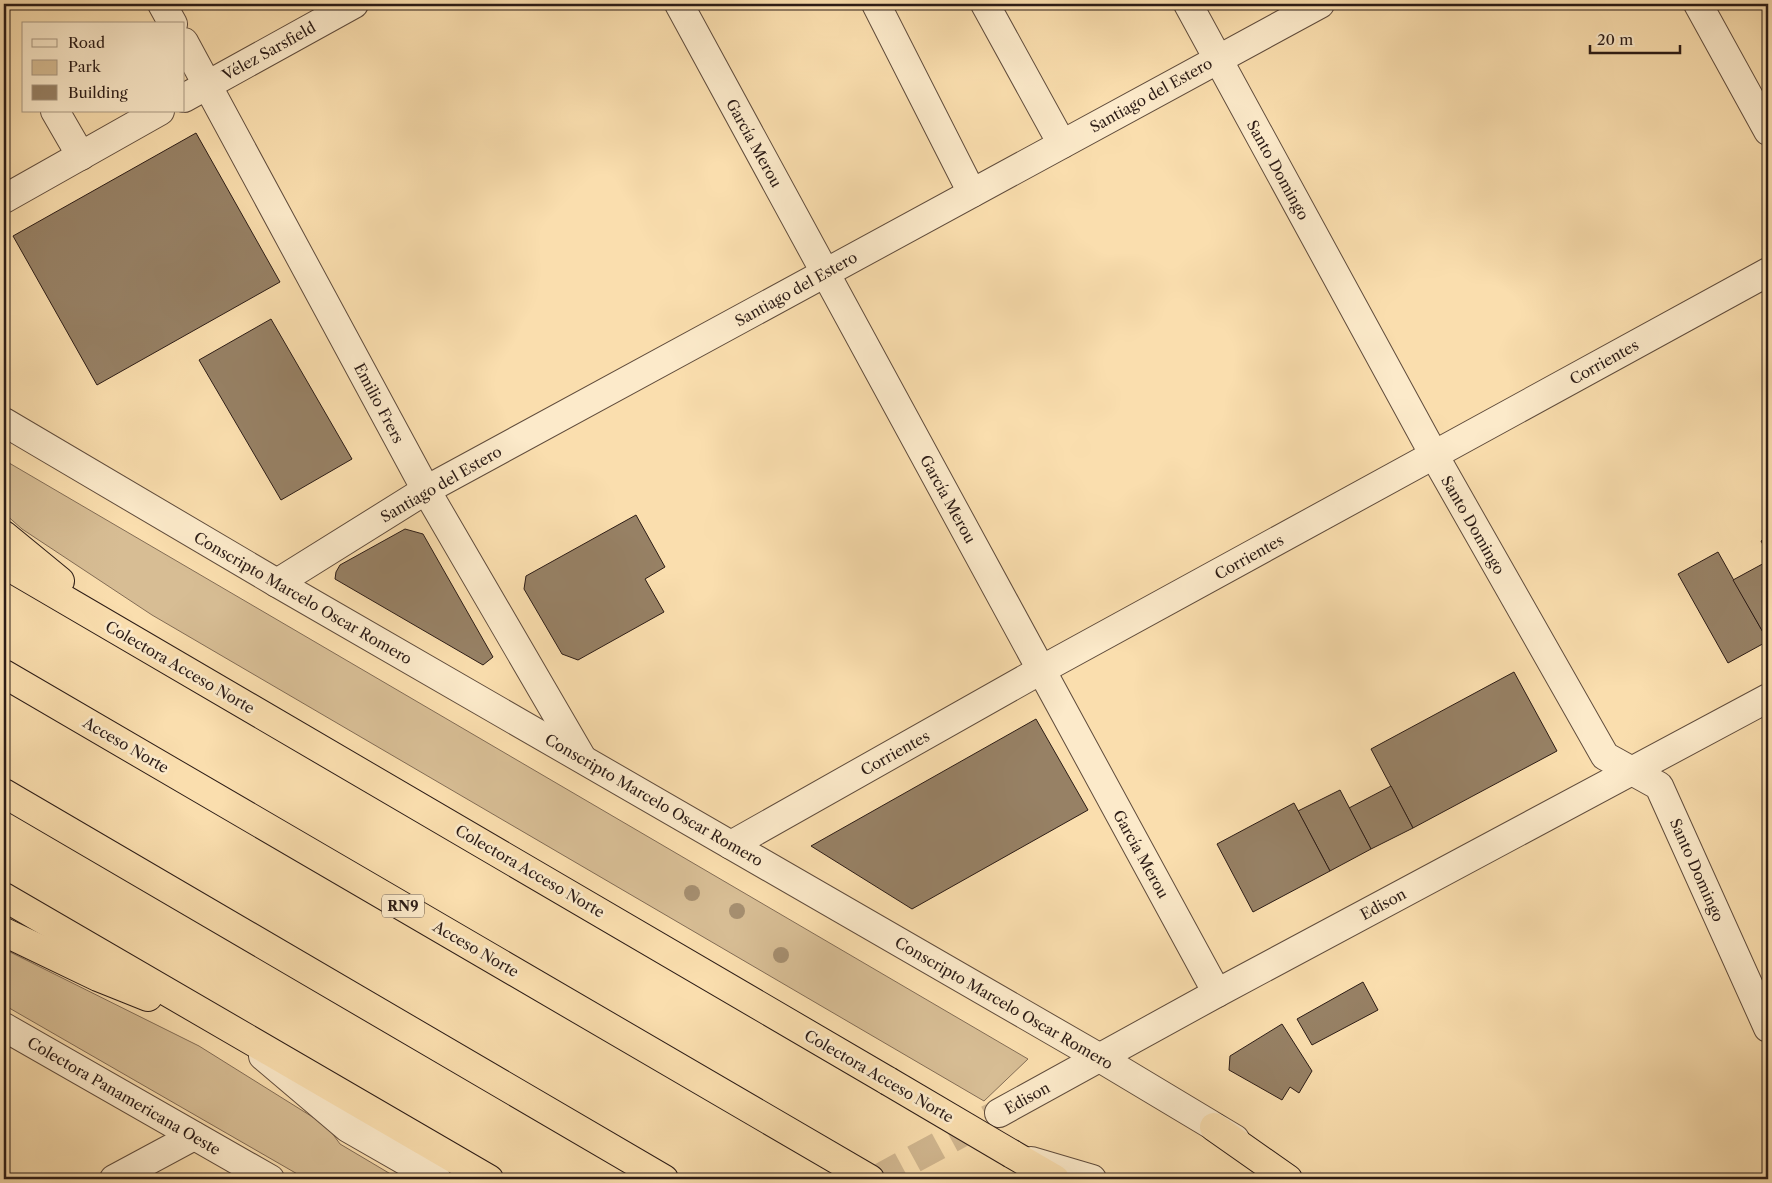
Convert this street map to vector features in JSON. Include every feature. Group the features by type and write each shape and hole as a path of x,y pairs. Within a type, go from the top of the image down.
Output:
{"highway":[{"path":"4,535 129,637"},
{"name":"Colectora Acceso Norte","path":"4,564 1055,1179"},
{"name":"Acceso Norte","path":"4,674 870,1179"},
{"path":"4,794 664,1179"},
{"path":"4,897 489,1179"},
{"path":"4,932 98,977 233,1031"},
{"path":"1214,1127 1288,1179"}],"street":[{"path":"162,4 172,22"},
{"name":"Vélez Sarsfield","path":"185,97 354,4"},
{"name":"García Merou","path":"679,4 1217,993"},
{"path":"876,4 972,193"},
{"path":"985,4 1062,144"},
{"name":"Santo Domingo","path":"1188,4 1434,455 1605,756 1659,786 1768,1028"},
{"name":"Santiago del Estero","path":"277,583 426,490 1320,4"},
{"path":"1698,4 1768,131"},
{"name":"Emilio Frers","path":"185,44 426,490 583,760"},
{"path":"56,112 81,156"},
{"path":"4,199 158,112"},
{"name":"Corrientes","path":"732,845 1041,670 1768,272"},
{"name":"Conscripto Marcelo Oscar Romero","path":"4,422 277,583 1100,1058 1303,1179"},
{"name":"Edison","path":"999,1113 1217,993 1768,698"},
{"name":"Colectora Panamericana Oeste","path":"4,1027 270,1179"},
{"path":"233,1031 348,1128 437,1179"},
{"path":"114,1179 194,1136"},
{"path":"1015,1156 1092,1179"}],"green space":[{"path":"4,460 1028,1059 984,1101 152,615 22,529 4,513"},
{"path":"4,949 199,1046 327,1126 340,1144 399,1179 306,1179 4,1005"}],"building":[{"path":"196,133 280,282 97,385 13,236"},
{"path":"271,319 352,459 281,500 199,360"},
{"path":"636,515 665,567 645,579 664,612 578,660 562,654 524,589 526,576"},
{"path":"405,529 423,534 493,657 483,665 335,579 340,565"},
{"path":"1768,537 1768,554 1761,541"},
{"path":"1718,552 1768,641 1728,663 1678,574"},
{"path":"1768,561 1768,641 1733,580"},
{"path":"1514,672 1557,751 1413,828 1371,749"},
{"path":"1036,719 1088,810 912,909 811,846"},
{"path":"1391,786 1413,828 1371,849 1349,808"},
{"path":"1340,790 1371,849 1330,871 1298,811"},
{"path":"1294,803 1330,871 1253,912 1217,844"},
{"path":"1363,982 1378,1010 1312,1045 1297,1019"},
{"path":"1282,1024 1312,1071 1299,1093 1290,1087 1282,1100 1229,1070 1230,1056"}],"tunnel":[{"path":"877,1179 999,1113"}]}
